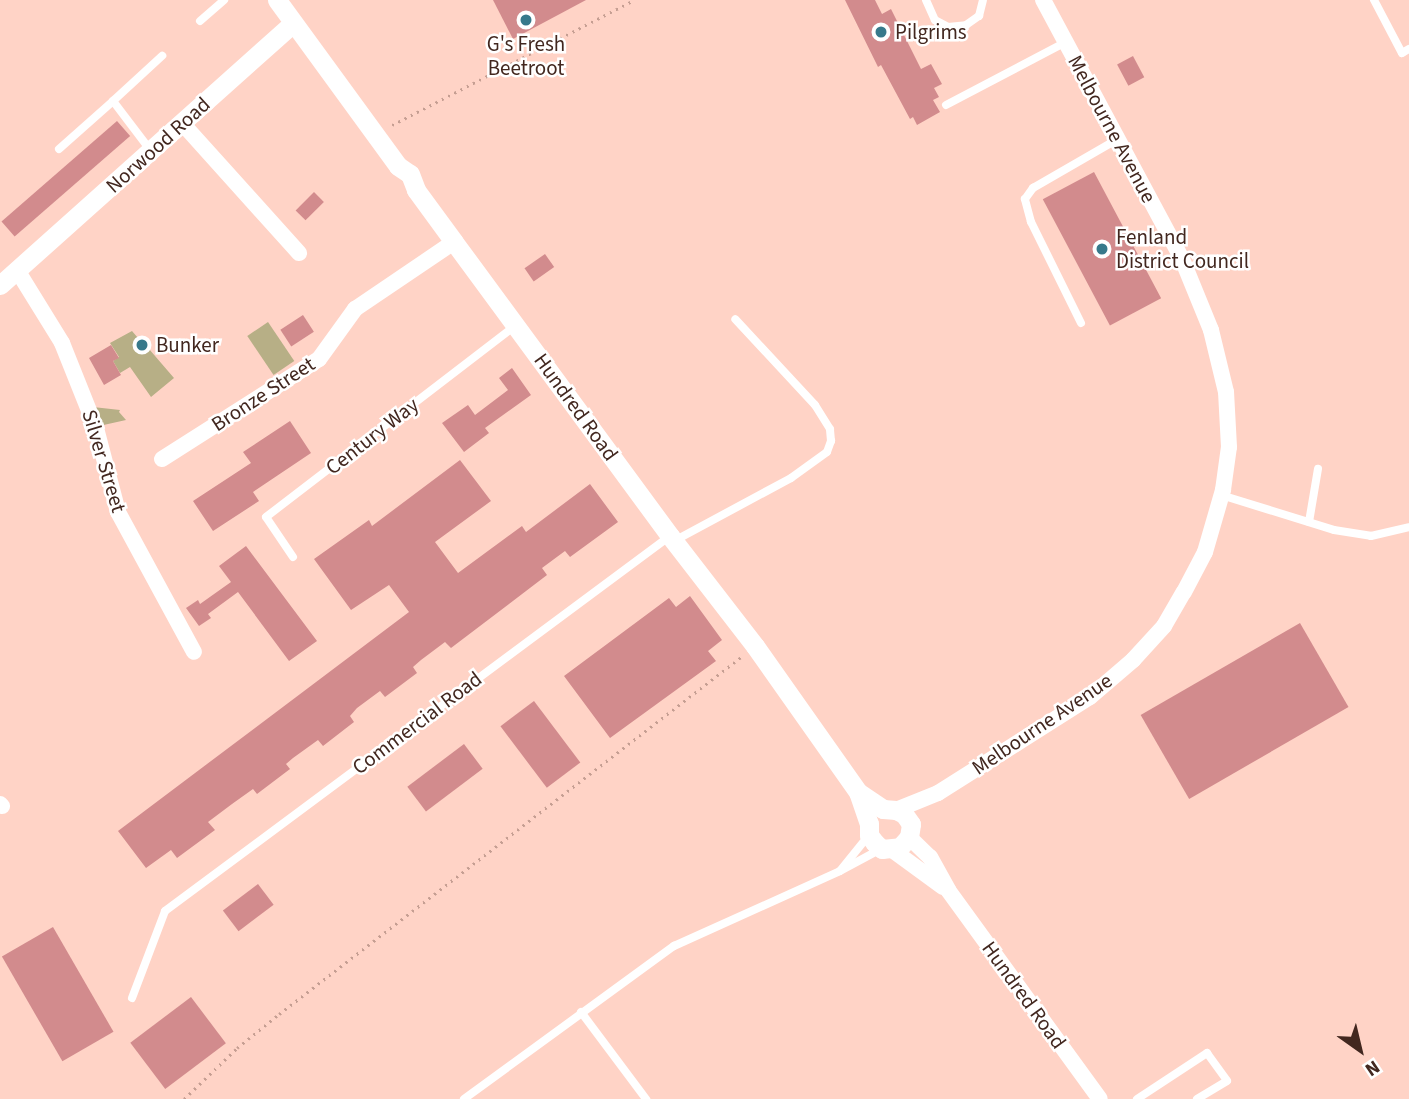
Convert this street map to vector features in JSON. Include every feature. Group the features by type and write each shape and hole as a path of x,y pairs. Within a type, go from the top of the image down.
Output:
{"street":[{"path":"276,0 293,23"},
{"name":"Melbourne Avenue","path":"890,809 938,793 1090,697 1133,660 1164,626 1184,592 1205,552 1221,495 1229,447 1226,393 1211,330 1182,259 1044,0"},
{"name":"Norwood Road","path":"0,285 293,23"},
{"name":"Hundred Road","path":"293,23 398,166 410,174 416,190 454,242 755,646 858,792 878,839 948,890"},
{"path":"182,123 299,253"},
{"name":"Bronze Street","path":"162,460 319,359 355,309 454,242"},
{"name":"Silver Street","path":"17,270 62,342 96,428 118,512 194,652"},
{"name":"Hundred Road","path":"858,792 890,809 910,831 930,857 948,890 1100,1099"},
{"name":"Melbourne Avenue","path":"910,831 938,793"},
{"path":"890,809 878,839 900,847 910,831"}],"lane":[{"path":"200,21 224,0"},
{"path":"926,0 935,20 948,27 965,25 979,16 983,0"},
{"path":"1374,0 1402,53 1409,49"},
{"path":"946,105 1066,42"},
{"path":"59,149 162,56"},
{"path":"113,101 151,151"},
{"path":"1081,323 1031,222 1025,199 1033,188 1118,139"},
{"name":"Commercial Road","path":"132,998 165,911 672,538 791,478 827,452 831,441 830,429 815,405 735,319"},
{"name":"Century Way","path":"293,557 266,517 516,325"},
{"path":"1309,523 1318,469"},
{"path":"1221,495 1309,523 1371,536 1409,527"},
{"path":"464,1099 674,946 840,871 878,839"},
{"path":"840,871 878,839"},
{"path":"581,1012 646,1099"},
{"path":"1137,1099 1207,1052 1227,1081 1197,1099"}],"path":[{"path":"375,134 634,0"},
{"path":"184,1099 237,1048 279,1014 755,646"}],"shaded area":[{"path":"268,322 294,361 274,375 247,336"},
{"path":"132,331 138,338 135,342 145,352 149,349 174,378 151,397 130,367 120,373 113,361 119,357 110,343"},
{"path":"93,407 120,410 126,420 99,426"}],"building":[{"name":"G's Fresh Beetroot","path":"493,0 586,0 513,39"},
{"path":"845,0 875,0 882,14 891,9 921,69 931,64 942,84 934,88 939,97 933,100 940,112 917,125 913,117 910,119 881,65 878,67"},
{"path":"1133,56 1144,77 1128,86 1117,64"},
{"path":"117,121 130,136 15,236 2,221"},
{"name":"Fenland District Council","path":"1094,172 1161,298 1110,325 1043,199"},
{"path":"314,192 324,202 306,220 296,210"},
{"path":"545,254 554,267 534,281 525,268"},
{"path":"303,315 314,332 291,346 280,330"},
{"path":"111,345 119,358 113,361 121,375 104,385 89,358"},
{"path":"512,368 531,395 485,428 489,433 464,452 442,423 468,405 475,415 508,390 499,378"},
{"path":"290,421 311,453 253,492 259,501 213,531 193,501 251,463 243,452"},
{"path":"460,460 491,501 435,542 458,573 522,526 526,532 590,484 618,522 570,557 565,551 542,568 547,575 451,648 445,642 421,660 413,667 417,673 385,697 380,691 357,708 350,716 354,722 323,746 318,740 286,764 290,769 257,794 253,789 208,822 215,830 177,858 171,850 146,868 118,831 409,612 389,585 351,610 314,559 369,520 372,526"},
{"path":"246,546 317,641 289,661 238,592 208,614 211,618 199,626 186,608 198,600 200,604 231,582 219,566"},
{"path":"690,596 722,640 708,651 716,661 610,738 564,676 669,598 676,607"},
{"path":"1300,623 1348,707 1189,799 1141,715"},
{"path":"534,701 580,762 547,788 500,726"},
{"path":"464,744 483,769 426,811 407,787"},
{"path":"258,884 274,905 239,931 223,910"},
{"path":"53,927 114,1032 62,1061 2,956"},
{"path":"191,997 226,1043 165,1089 130,1043"}],"place":[{"name":"G's Fresh Beetroot","path":"526,20"},
{"name":"Pilgrims","path":"881,32"},
{"name":"Fenland District Council","path":"1102,249"},
{"name":"Bunker","path":"142,345"}]}
